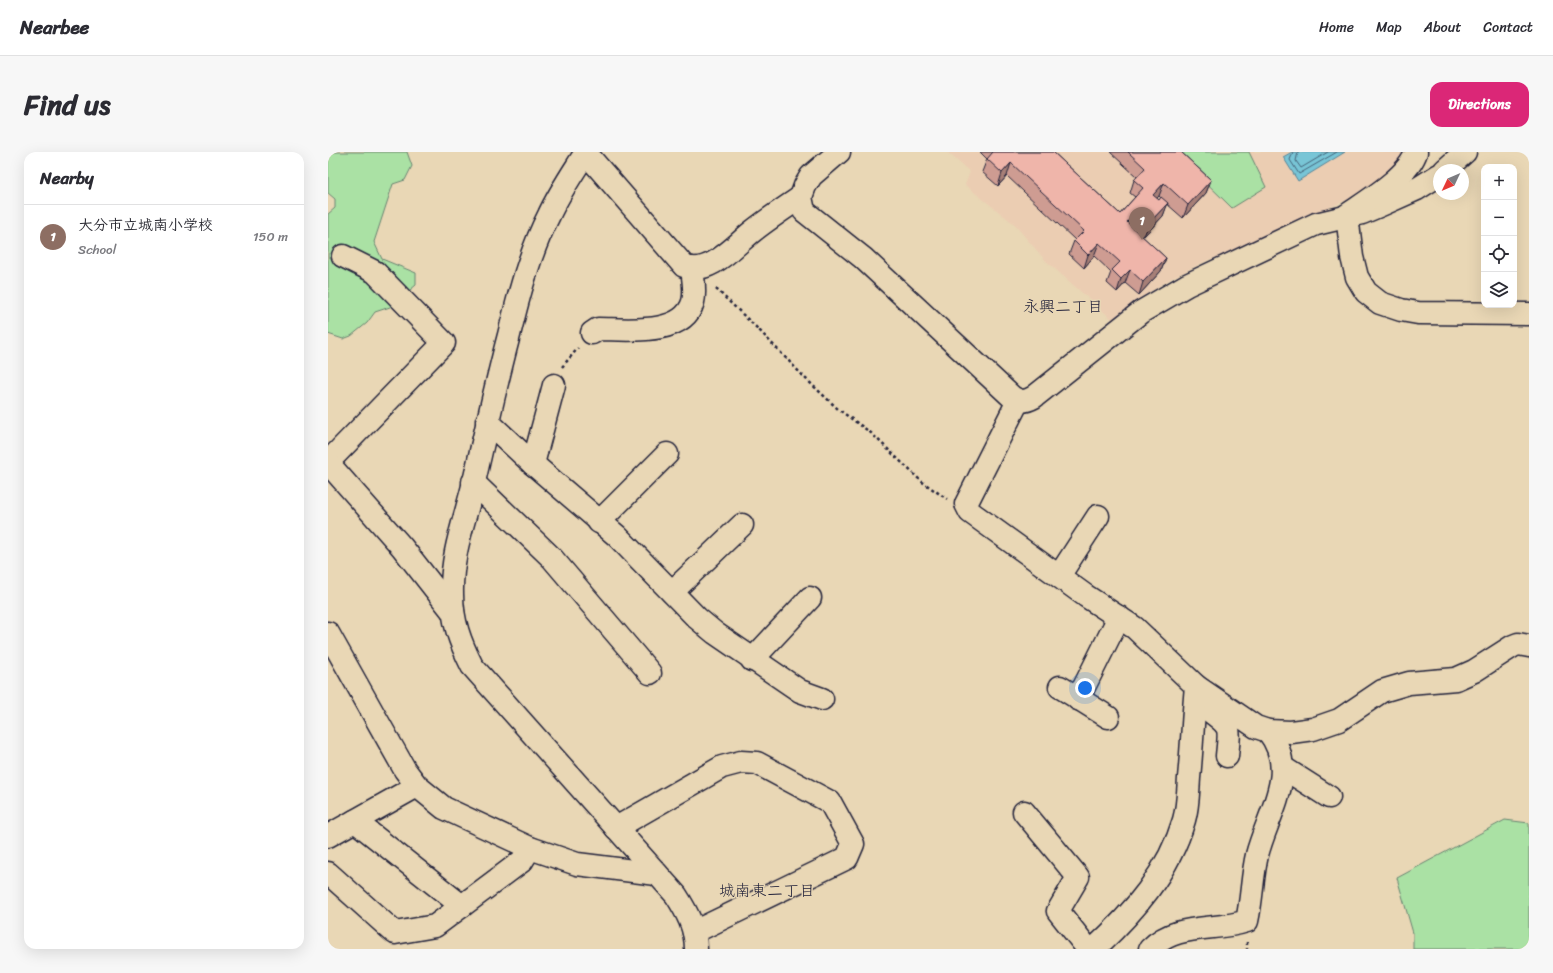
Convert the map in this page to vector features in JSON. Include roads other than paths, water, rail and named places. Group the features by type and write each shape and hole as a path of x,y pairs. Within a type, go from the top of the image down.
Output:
{"street":[{"path":"616,828 722,767 741,762 757,762 830,802 853,844 847,858 695,941 683,906 657,874 616,828 472,666 458,636 453,612 452,571 455,550 514,313 532,256 553,206 585,152 684,266 694,268 722,257 734,249 751,232 801,197"},
{"path":"839,152 811,176 804,186 801,197 802,206 811,217 862,258 1012,397 1018,401 1026,402 1141,312 1198,278 1316,224 1347,215 1362,213 1381,205 1417,189 1433,179"},
{"path":"1347,215 1392,181 1412,161 1416,152"},
{"path":"1452,164 1465,152"},
{"path":"1347,215 1352,257 1357,277 1366,292 1380,303 1401,310 1418,313 1529,314"},
{"path":"343,256 375,272 444,343 328,463 402,547 453,612"},
{"path":"592,333 598,329 657,329 675,323 686,314 693,304 695,291 694,268"},
{"path":"533,464 554,385"},
{"path":"1018,401 966,504 970,512 1145,637 1195,693 1227,724 1230,730 1227,756"},
{"path":"487,421 533,464 617,536 715,633 752,660 800,691 822,699"},
{"path":"599,522 667,454"},
{"path":"473,482 552,558 650,673"},
{"path":"1059,576 1098,516"},
{"path":"672,592 742,525"},
{"path":"752,660 810,598"},
{"path":"1078,699 1119,617"},
{"path":"328,633 405,770 417,786 444,808 530,848 577,864 657,874"},
{"path":"1195,693 1256,727 1268,731 1291,732 1313,729 1339,720 1382,691 1409,683 1456,679 1474,671 1513,646 1518,644 1529,646"},
{"path":"1060,687 1108,717"},
{"path":"1094,949 1124,920 1146,894 1172,850 1180,832 1184,819 1187,799 1195,693"},
{"path":"1150,949 1157,942 1175,932 1247,921 1257,855 1278,796 1282,767 1280,751 1277,743 1268,731"},
{"path":"1282,767 1329,797"},
{"path":"328,836 417,786"},
{"path":"1024,812 1078,878 1058,911 1088,949"},
{"path":"355,821 462,906"},
{"path":"328,873 395,933 435,926 522,861 530,848"}],"water":[{"path":"1292,152 1345,152 1298,181 1283,157"}],"place":[{"name":"大分市立城南小学校","path":"1142,240"}],"district":[{"name":"永興二丁目","path":"1063,306"},
{"name":"城南東二丁目","path":"767,890"}]}
